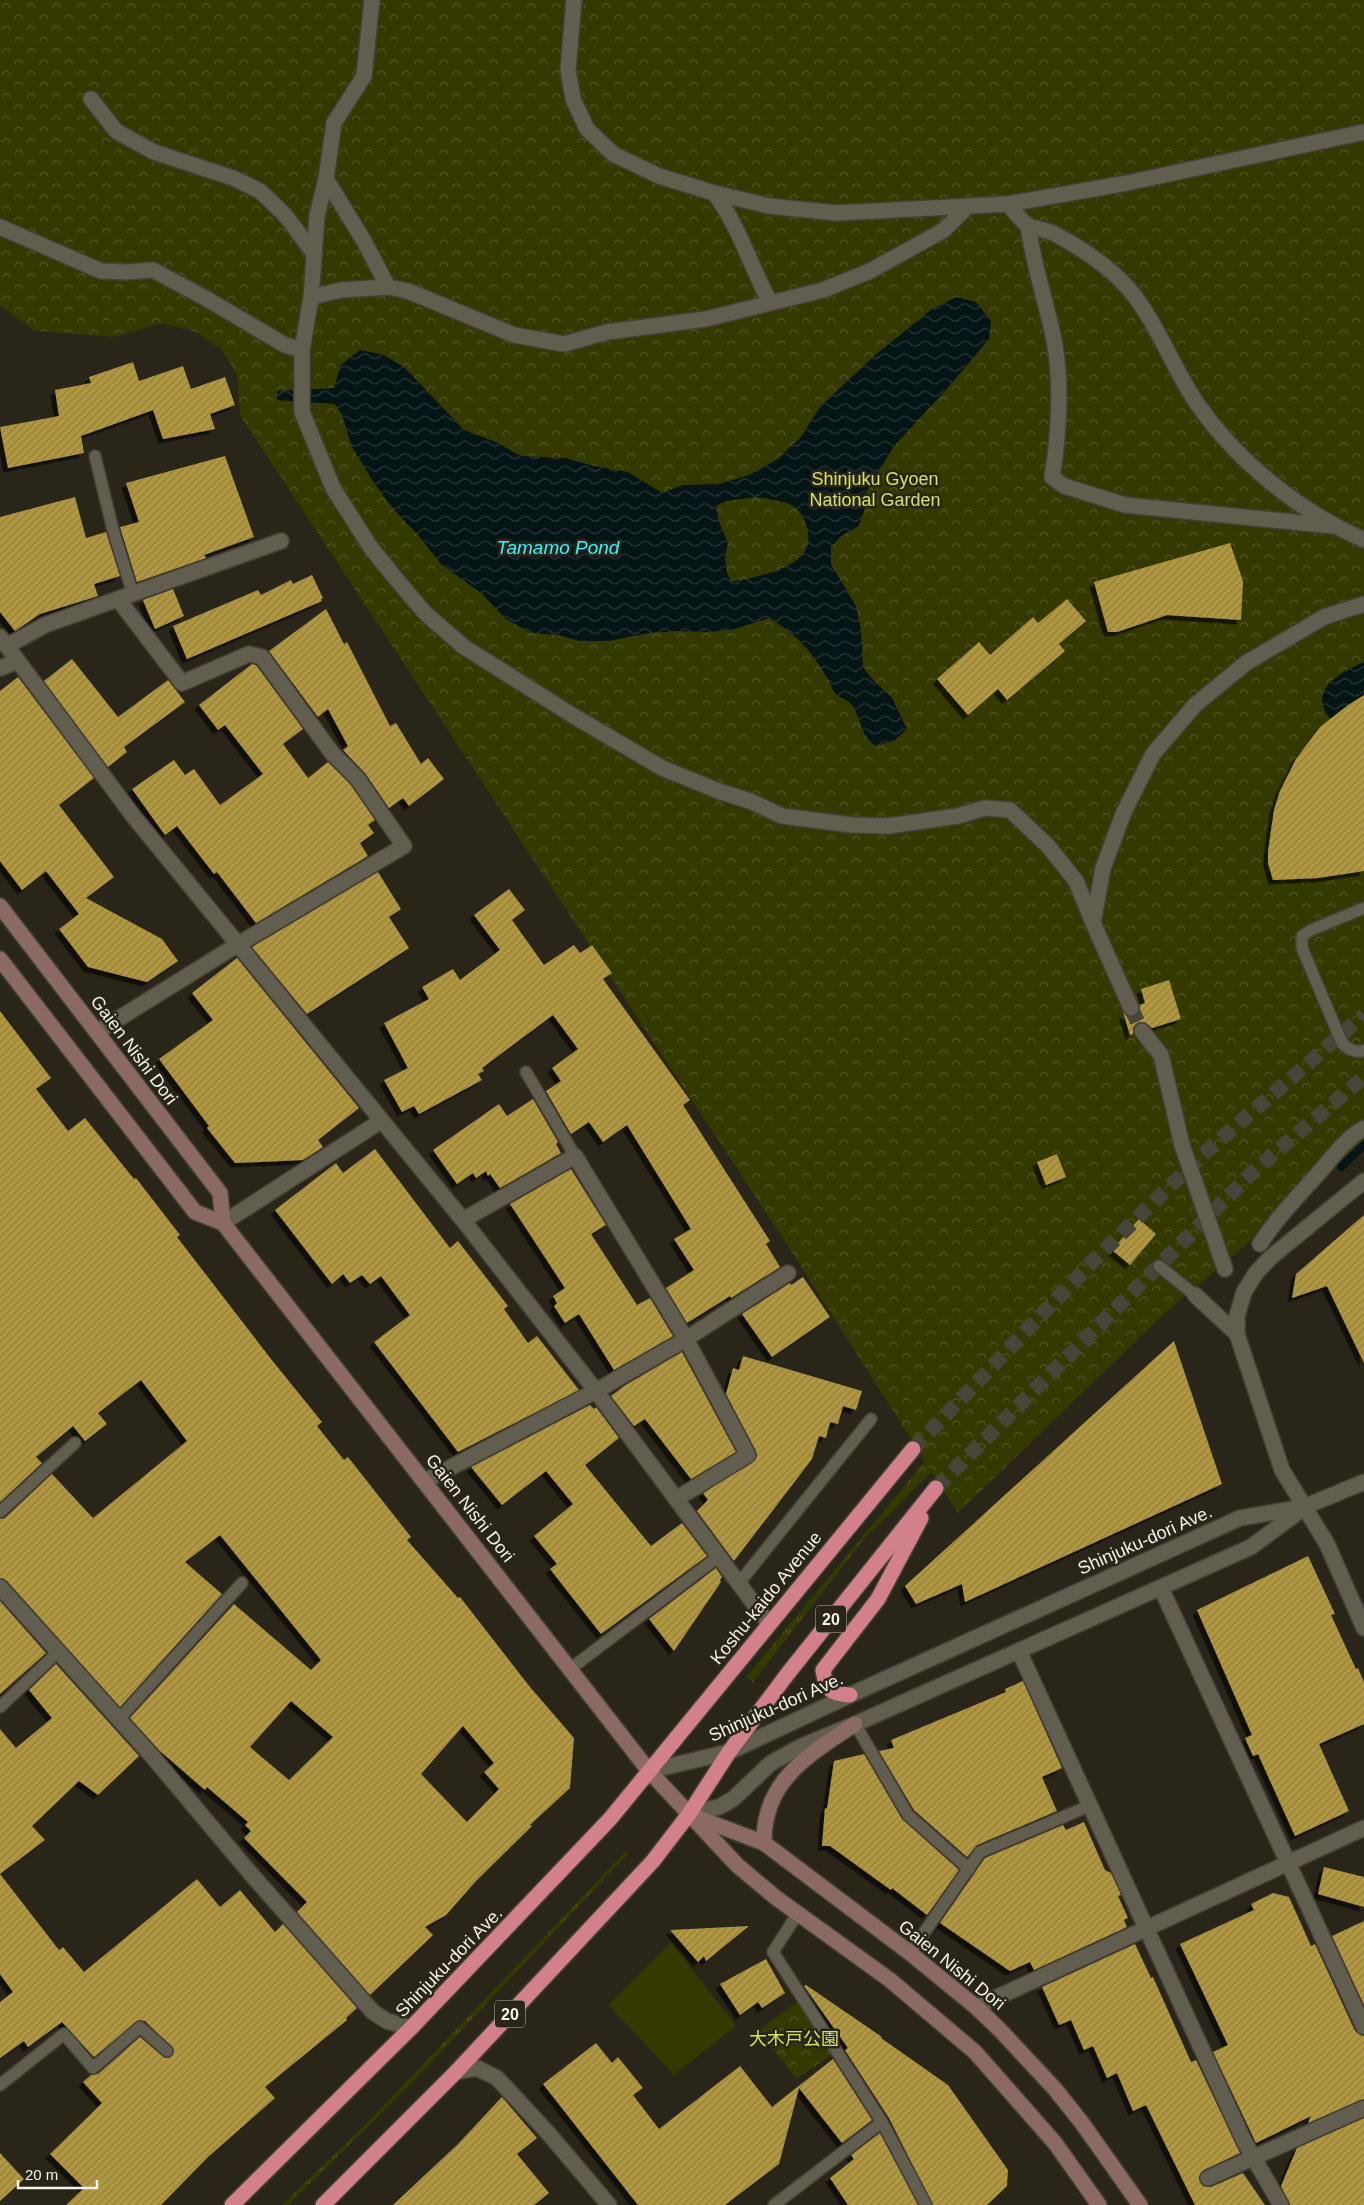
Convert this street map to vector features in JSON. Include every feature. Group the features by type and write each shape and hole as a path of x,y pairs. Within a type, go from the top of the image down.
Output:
{"highway":[{"name":"Koshu-kaido Avenue","path":"650,1771 913,1448"},
{"name":"20","path":"323,2205 456,2072 653,1861 689,1814 729,1752 788,1672 936,1488 878,1599 823,1670 825,1684 829,1690 838,1694 850,1695"},
{"name":"Shinjuku-dori Ave.","path":"232,2205 411,2028 610,1819 650,1771"}],"main road":[{"name":"Gaien Nishi Dori","path":"0,906 220,1193 223,1223"},
{"name":"Gaien Nishi Dori","path":"0,959 196,1212 223,1223 650,1771 737,1865 798,1913 890,1980 975,2052 1056,2143 1099,2205"},
{"path":"764,1843 763,1825 777,1791 790,1772 806,1757 855,1724"},
{"name":"Gaien Nishi Dori","path":"689,1814 764,1843 910,1954 976,2007 999,2029 1066,2102 1093,2137 1140,2205"}],"street":[{"path":"372,0 364,76 334,123 326,179 317,216 311,297 302,350 302,412 333,488 371,548 425,613 464,647 572,716 662,768 750,801 782,816 852,825 888,826 958,816 985,808 1010,810 1048,846 1076,881 1131,1008"},
{"path":"574,0 568,70 573,100 587,129 613,154 659,176 714,193 770,206 837,213 966,208 1008,204 1127,183 1364,132"},
{"path":"91,100 116,131 154,152 232,178 260,191 284,215 313,252"},
{"path":"326,179 364,241 388,287"},
{"path":"714,193 727,209 760,284 770,302"},
{"path":"1008,204 1028,225 1053,233 1100,262 1127,287 1149,316 1198,404 1225,439 1261,475 1333,526 1364,540"},
{"path":"311,297 341,290 388,287 408,291 514,335 564,344 607,332 706,319 823,290 870,271 944,230 966,208"},
{"path":"1028,225 1032,253 1044,295 1054,343 1058,397 1052,476 1064,486 1125,506 1333,526"},
{"path":"0,228 101,271 153,270 285,345 302,350"},
{"path":"281,540 3,642 134,817 463,1220 596,1391 769,1624"},
{"path":"97,1032 237,945 404,846 357,778 332,753 262,657 250,654 182,683 118,599"},
{"path":"1093,923 1103,868 1124,812 1153,754 1195,705 1246,663 1324,617 1364,604"},
{"path":"0,668 18,661"},
{"path":"1142,1031 1161,1055 1182,1145 1225,1270"},
{"path":"223,1223 381,1121"},
{"path":"1260,1244 1271,1226 1354,1134 1364,1128"},
{"path":"463,1220 575,1156 686,1339 748,1456 676,1499"},
{"path":"1364,1182 1271,1257 1244,1292 1237,1316 1237,1334 1282,1470 1326,1544 1364,1628"},
{"path":"425,1481 596,1391 686,1339 788,1273"},
{"path":"1195,1295 1237,1316"},
{"path":"1195,1295 1237,1334"},
{"name":"Shinjuku-dori Ave.","path":"650,1771 729,1752 1240,1518 1304,1507 1364,1482"},
{"name":"Shinjuku-dori Ave.","path":"689,1814 719,1807 732,1799 771,1763 800,1747 1252,1546 1304,1507"},
{"path":"0,1587 57,1653 119,1719 373,2012 387,2021 411,2028"},
{"path":"1161,1588 1364,2027"},
{"path":"1019,1651 1244,2141 1281,2205"},
{"path":"976,2007 1364,1828"},
{"path":"456,2072 477,2068 496,2078 549,2134 609,2205"},
{"path":"1208,2178 1364,2108"}],"lane":[{"path":"95,456 113,530 133,594"},
{"path":"1364,908 1302,936 1302,948 1342,1043 1350,1050 1360,1052 1364,1050"},
{"path":"526,1072 575,1156"},
{"path":"1159,1266 1195,1295"},
{"path":"739,1583 872,1419"},
{"path":"0,1512 75,1444"},
{"path":"570,1669 718,1556"},
{"path":"119,1719 242,1583"},
{"path":"0,1707 57,1653"},
{"path":"855,1724 908,1815 969,1869"},
{"path":"910,1954 980,1852 1089,1806"},
{"path":"798,1913 773,1952 882,2122 926,2205"},
{"path":"0,2085 64,2034 93,2068 140,2026 167,2051"},
{"path":"774,2205 882,2122"}],"green space":[{"name":"Shinjuku Gyoen National Garden","path":"0,0 1364,0 1364,1149 1330,1173 1161,1317 958,1513 788,1246 240,415 237,375 222,350 196,332 161,323 115,337 35,331 0,306"},
{"path":"925,1461 932,1472 864,1539 753,1682 746,1677"},
{"path":"626,1851 628,1854 405,2090 288,2205 282,2205 369,2121"},
{"path":"671,1942 736,2026 674,2075 608,2005"},
{"name":"大木戸公園","path":"797,2002 832,2055 796,2079 759,2030"}],"water":[{"name":"Tamamo Pond","path":"956,297 976,302 991,321 989,339 945,391 894,446 867,491 865,508 859,526 841,536 831,547 831,564 856,606 861,630 863,667 872,679 892,698 907,729 895,740 876,746 863,731 858,716 851,704 835,693 808,650 795,636 769,618 735,629 712,632 679,631 649,633 609,641 580,641 558,635 531,633 506,619 481,593 441,564 418,535 394,510 374,483 352,447 342,415 335,404 277,400 277,391 334,388 341,365 360,350 384,355 405,368 464,430 496,442 521,456 565,458 628,472 662,493 683,485 719,484 749,475 776,460 800,438 820,407 874,356 932,309","holes":["755,497 784,502 798,510 807,528 808,543 803,554 788,566 759,576 731,582 727,573 725,558 728,543 719,522 716,506 730,500"]},
{"path":"1364,662 1364,695 1330,719 1322,699 1324,691 1329,683 1345,671"}],"building":[{"path":"133,362 139,381 183,366 191,389 225,377 235,405 210,414 215,429 163,439 153,410 81,436 84,453 8,468 0,427 59,416 55,390 91,383 89,377"},
{"path":"225,456 254,537 204,555 206,558 137,582 120,527 139,522 126,483"},
{"path":"75,497 86,538 106,532 120,576 94,584 98,596 40,614 15,631 0,612 0,517"},
{"path":"1230,543 1243,581 1241,620 1167,615 1117,632 1108,632 1094,582"},
{"path":"312,575 323,598 321,599 322,601 187,659 173,626 258,590 261,595 291,580 293,584"},
{"path":"173,589 184,616 155,629 143,600"},
{"path":"1067,599 1086,621 1059,644 1065,651 1007,700 998,689 968,715 937,679 979,642 990,655 1033,617 1038,623"},
{"path":"326,609 344,644 347,642 390,726 396,723 421,764 428,758 444,779 409,806 403,798 389,808 365,773 343,750 348,746 328,709 318,717 269,651"},
{"path":"72,659 118,717 168,680 185,702 124,747 127,752 108,767 44,681"},
{"path":"252,664 256,665 303,729 283,744 308,778 328,762 350,784 375,820 368,825 374,833 360,843 368,856 256,923 217,872 214,874 177,826 165,835 132,789 174,760 185,775 194,769 220,805 263,774 225,725 218,730 199,705"},
{"path":"18,677 94,778 59,805 114,877 86,898 162,939 178,961 147,982 88,967 59,929 79,914 46,871 22,890 0,861 0,691"},
{"path":"1364,695 1364,871 1318,878 1273,880 1268,863 1268,852 1274,810 1280,791 1296,759 1320,727"},
{"path":"378,872 401,909 389,917 409,948 307,1014 252,947"},
{"path":"509,889 525,910 512,920 544,965 574,945 580,953 592,945 612,973 603,979 690,1100 683,1105 770,1241 766,1244 780,1267 687,1323 666,1288 694,1270 674,1239 691,1229 627,1125 603,1142 589,1122 571,1134 546,1091 561,1081 552,1068 578,1049 553,1015 482,1068 484,1071 478,1074 482,1080 419,1114 414,1106 402,1112 384,1080 408,1068 384,1023 429,999 422,987 453,969 460,980 500,950 474,915"},
{"path":"237,958 359,1108 318,1140 323,1147 303,1160 235,1163 207,1128 209,1126 159,1059 213,1020 192,993"},
{"path":"1169,980 1181,1019 1152,1028 1146,1023 1140,1022 1136,1024 1133,1028 1133,1034 1130,1035 1123,1012 1130,1017 1135,1016 1139,1013 1140,1005 1145,1003 1141,989"},
{"path":"0,1011 51,1078 36,1089 68,1131 85,1118 134,1179 136,1178 180,1235 177,1237 322,1422 317,1426 344,1460 348,1457 411,1537 407,1540 458,1598 460,1597 530,1687 574,1738 570,1788 530,1825 532,1826 476,1881 446,1915 425,1927 433,1935 370,1995 297,1912 307,1902 244,1838 251,1831 245,1825 248,1822 207,1787 205,1790 160,1751 130,1718 234,1604 311,1670 321,1660 220,1535 185,1562 222,1594 120,1707 7,1581 0,1578 0,1519 5,1518 52,1474 93,1518 187,1441 141,1380 98,1413 107,1424 85,1441 73,1426 36,1457 42,1463 0,1502","holes":["291,1701 333,1737 289,1780 250,1747","463,1726 494,1763 484,1772 499,1789 467,1822 421,1774"]},
{"path":"533,1099 558,1142 556,1144 561,1153 500,1188 490,1174 488,1176 486,1171 476,1178 473,1173 457,1184 433,1150 499,1104 507,1116"},
{"path":"375,1149 450,1248 458,1241 508,1306 504,1309 528,1343 537,1336 579,1390 458,1452 374,1342 410,1315 381,1276 370,1284 362,1275 350,1283 343,1274 332,1284 275,1210 336,1163 343,1173"},
{"path":"1057,1154 1066,1177 1046,1185 1037,1162"},
{"path":"571,1169 606,1225 591,1234 637,1305 650,1298 673,1336 614,1370 579,1314 565,1323 554,1306 557,1303 553,1296 565,1288 510,1204"},
{"path":"1364,1215 1364,1363 1327,1286 1292,1298 1296,1274"},
{"path":"1139,1219 1156,1234 1130,1265 1112,1250"},
{"path":"803,1277 830,1317 772,1357 742,1314 790,1283 791,1285"},
{"path":"1174,1341 1222,1484 965,1602 962,1584 916,1604 905,1586"},
{"path":"682,1352 736,1452 691,1479 645,1419 634,1426 611,1396 624,1386"},
{"path":"743,1356 862,1391 856,1410 843,1406 838,1424 830,1422 826,1438 819,1436 812,1459 734,1561 697,1511 708,1500 703,1493 756,1459 756,1451 726,1394 733,1368 739,1370"},
{"path":"590,1405 594,1409 596,1407 619,1438 585,1465 651,1546 682,1523 707,1556 601,1634 550,1569 557,1564 534,1536 573,1504 546,1471 502,1505 471,1467"},
{"path":"1308,1556 1335,1614 1331,1615 1364,1682 1364,1724 1319,1744 1349,1811 1295,1836 1258,1754 1253,1756 1245,1738 1252,1735 1197,1610"},
{"path":"716,1568 722,1577 721,1582 674,1651 649,1619"},
{"path":"0,1601 46,1653 0,1694"},
{"path":"56,1664 139,1756 98,1795 79,1781 32,1826 45,1840 0,1874 0,1729 16,1748 52,1718 29,1690"},
{"path":"1023,1681 1062,1768 1042,1777 1057,1811 977,1845 967,1857 914,1810 879,1751 894,1748 891,1740 1006,1692 1005,1689"},
{"path":"864,1754 902,1819 959,1870 927,1915 892,1888 891,1890 830,1846 822,1846 825,1808 827,1809 834,1761"},
{"path":"1084,1822 1105,1870 1111,1873 1120,1892 1121,1895 1118,1896 1128,1918 1124,1920 1127,1927 1034,1970 1030,1962 1010,1971 940,1923 985,1858 1063,1825 1066,1830"},
{"path":"1324,1867 1364,1877 1364,1907 1318,1894"},
{"path":"0,1874 59,1950 63,1947 84,1972 197,1879 220,1907 240,1890 275,1932 283,1924 357,2008 346,2018 347,2020 265,2087 275,2098 208,2157 161,2205 66,2205 84,2188 50,2154 102,2103 83,2082 91,2075 98,2074 140,2037 165,2058 172,2056 174,2049 145,2021 139,2020 94,2057 62,2022 28,2047 24,2041 0,2058 0,2002 13,1992 0,1974"},
{"path":"1273,1893 1289,1897 1311,1946 1315,1944 1355,2031 1364,2036 1364,2099 1308,2123 1311,2116 1256,2143 1213,2052 1228,2045 1180,1944 1254,1910 1251,1904"},
{"path":"1364,1921 1364,2005 1332,1936"},
{"path":"749,1926 706,1961 704,1956 698,1962 670,1930"},
{"path":"1135,1944 1151,1978 1153,1977 1191,2062 1196,2060 1240,2153 1204,2170 1199,2177 1200,2182 1203,2186 1211,2187 1243,2173 1265,2205 1195,2205 1146,2105 1133,2111 1117,2073 1107,2078 1093,2046 1084,2050 1071,2020 1059,2025 1042,1987"},
{"path":"766,1959 785,1993 762,2008 758,2002 740,2015 720,1984"},
{"path":"806,1985 948,2085 1008,2170 1007,2186 987,2205 933,2205 889,2118 845,2050 848,2048 804,1986"},
{"path":"596,2043 612,2063 618,2057 643,2088 633,2095 659,2129 740,2066 772,2107 833,2059 872,2120 842,2143 799,2088 779,2164 725,2205 638,2205 543,2084"},
{"path":"502,2097 537,2138 517,2154 549,2193 534,2205 393,2205 458,2144"},
{"path":"1364,2118 1364,2205 1290,2205 1281,2186 1297,2148"},
{"path":"880,2133 918,2205 848,2205 830,2178 854,2159 851,2155"},
{"path":"0,2153 24,2179 0,2201"}],"waterway":[{"path":"1341,1167 1364,1145"}],"tunnel":[{"path":"1131,1008 1142,1031"},
{"path":"913,1449 1091,1263 1200,1157 1364,1015"},
{"path":"936,1488 1256,1169 1364,1077"}]}
